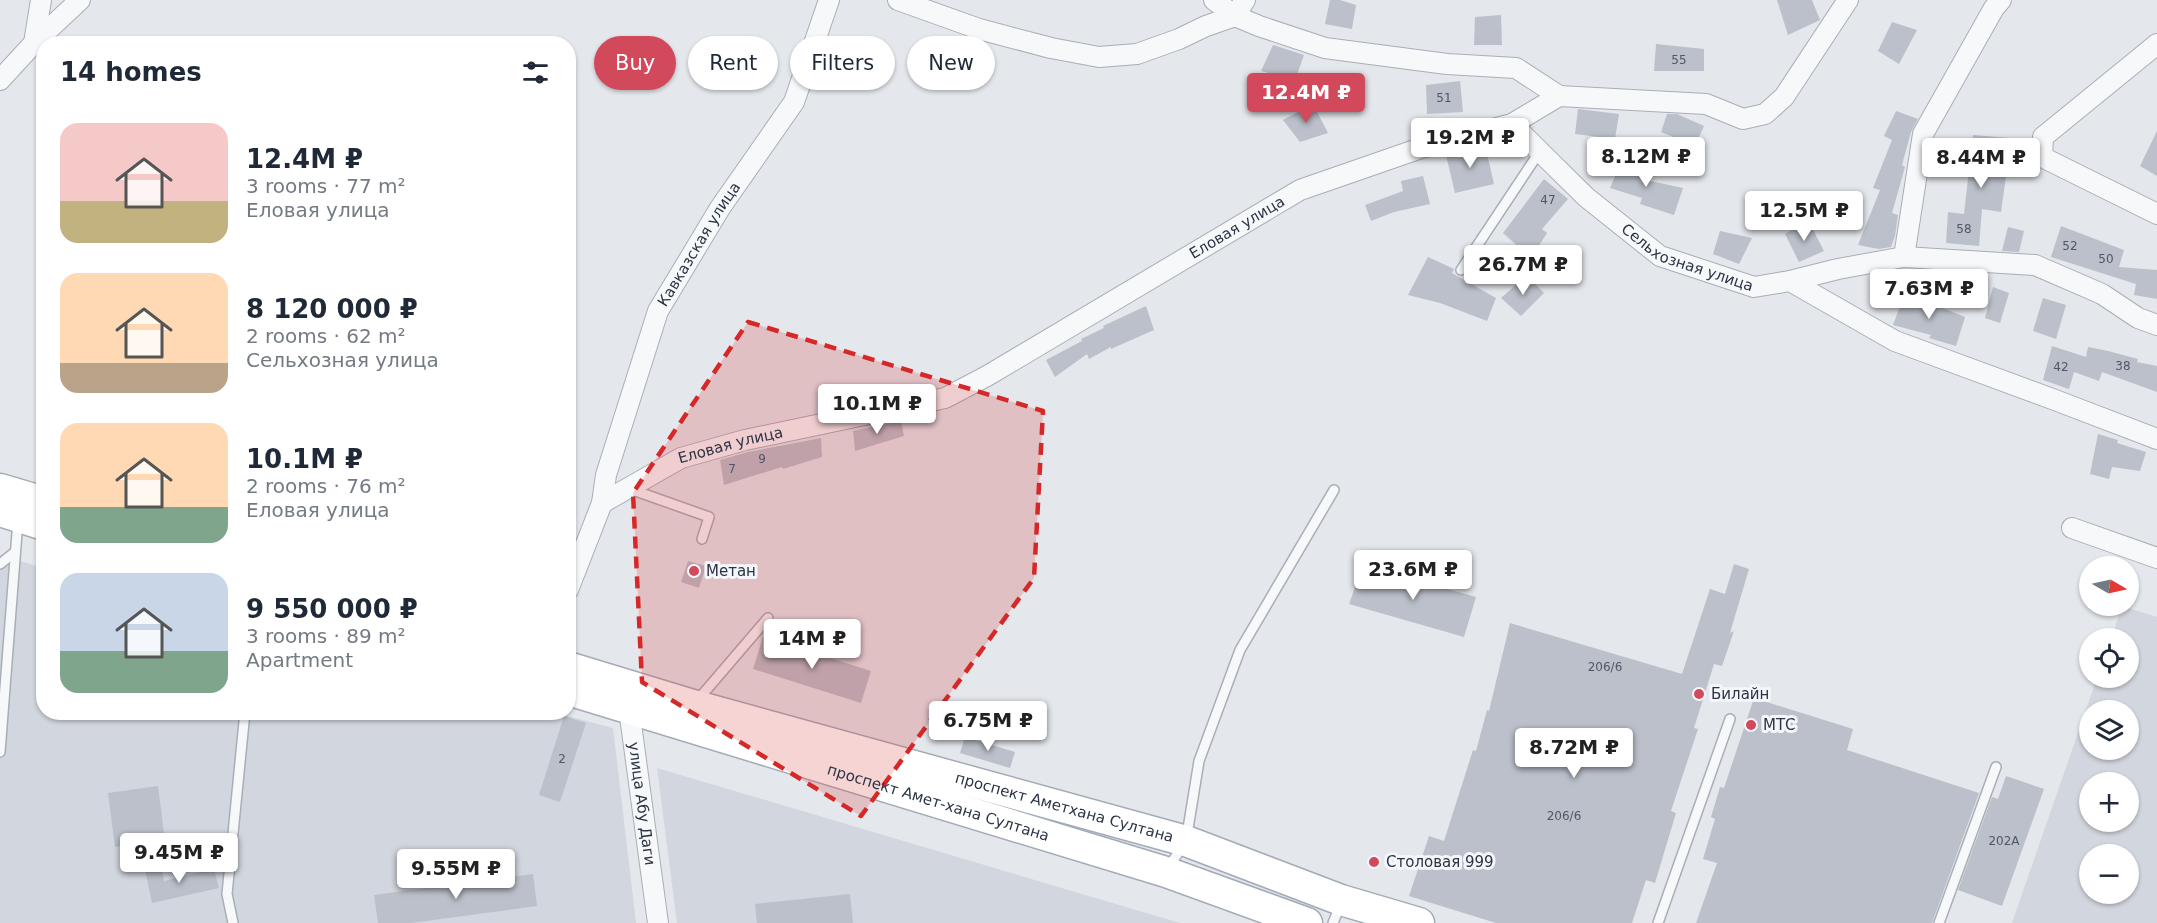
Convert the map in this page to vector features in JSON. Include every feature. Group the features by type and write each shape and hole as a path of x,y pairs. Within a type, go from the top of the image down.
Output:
{"main road":[{"path":"0,489 27,511"},
{"path":"576,671 636,699"},
{"name":"проспект Амет-хана Султана","path":"576,691 636,699 684,714 1166,872 1307,923"},
{"name":"проспект Аметхана Султана","path":"684,714 1186,840 1337,912 1419,923"}],"street":[{"path":"0,80 34,43 40,0"},
{"path":"41,36 80,0"},
{"name":"Кавказская улица","path":"576,570 602,504 606,475 658,311 720,208 794,102 829,0"},
{"path":"898,0 979,29 1051,48 1098,57 1137,54 1179,39 1240,8"},
{"path":"1214,0 1240,8 1259,26 1325,48 1446,64 1516,68 1559,96 1706,104 1743,119 1766,114 1785,97 1848,0"},
{"path":"1904,257 1923,134 1994,8 2001,0"},
{"path":"2157,44 2043,137 2042,158 2157,214"},
{"name":"Еловая улица","path":"602,504 681,458 745,440 945,398 987,376 1300,190 1421,148 1512,124 1559,96"},
{"name":"Сельхозная улица","path":"1512,124 1586,197 1660,256 1754,287 1790,281 1838,268 1904,257 2035,265 2102,294 2138,318 2157,325"},
{"path":"1790,281 1895,341 2157,439"},
{"path":"2073,528 2157,558"},
{"name":"улица Абу Даги","path":"636,699 658,923"}],"lane":[{"path":"1461,270 1540,151"},
{"path":"628,489 709,517 702,538"},
{"path":"1166,872 1186,840 1199,760 1240,650 1334,490"},
{"path":"0,752 15,552 27,511"},
{"path":"0,564 15,552"},
{"path":"684,714 768,618"},
{"path":"1658,923 1730,719"},
{"path":"233,923 227,894 244,720"},
{"path":"1939,923 1996,767"}],"highlighted area":[{"path":"748,322 1043,411 1034,578 861,816 642,682 633,493"}],"shaded area":[{"path":"0,555 36,566 36,720 576,718 613,728 636,923 0,923"},
{"path":"2139,611 2157,617 2157,923 2012,923 2079,730 2079,760 2139,760 2139,700 2089,700 2094,688 2139,688 2139,628 2115,628 2119,616 2139,616"},
{"path":"657,768 1180,923 677,923"}],"building":[{"path":"1330,0 1340,0 1356,5 1352,29 1325,24"},
{"path":"1777,0 1812,0 1820,20 1788,35"},
{"path":"1501,15 1502,45 1474,45 1475,17"},
{"path":"1892,22 1917,30 1899,64 1878,51"},
{"path":"1656,44 1704,49 1704,71 1654,71"},
{"path":"1273,45 1304,55 1295,80 1261,71"},
{"path":"1460,81 1463,112 1427,114 1426,85"},
{"path":"1313,104 1328,133 1300,142 1283,120"},
{"path":"1578,109 1619,114 1615,139 1575,134"},
{"path":"1896,111 1918,119 1911,132 1902,165 1905,167 1892,213 1898,215 1895,236 1891,247 1879,249 1858,245 1880,190 1873,188 1892,140 1884,136"},
{"path":"1667,114 1677,114 1704,126 1695,146 1661,132"},
{"path":"2157,131 2157,176 2140,166"},
{"path":"1973,135 2009,138 2001,212 1982,209 1979,246 1946,243 1948,212 1964,214"},
{"path":"1485,145 1494,184 1455,193 1446,155"},
{"path":"1623,158 1647,164 1641,179 1683,188 1674,215 1640,204 1642,198 1610,188"},
{"path":"1423,176 1430,204 1394,212 1371,221 1365,205 1403,191 1401,181"},
{"path":"1544,179 1568,199 1542,229 1547,233 1531,258 1503,233"},
{"path":"1808,220 1824,251 1799,262 1785,234"},
{"path":"2061,226 2124,250 2119,267 2157,270 2157,299 2134,295 2136,284 2051,257"},
{"path":"2008,227 2024,231 2019,252 2002,251"},
{"path":"1720,231 1752,238 1739,264 1713,254"},
{"path":"1428,257 1454,269 1452,273 1496,298 1487,321 1440,303 1408,295"},
{"path":"1527,275 1544,293 1521,316 1501,298"},
{"path":"1993,287 2009,293 2000,323 1985,318"},
{"path":"1905,293 1965,317 1956,346 1929,338 1931,335 1893,325"},
{"path":"2043,298 2066,305 2056,339 2033,331"},
{"path":"1146,306 1154,330 1111,349 1111,347 1089,359 1087,354 1055,377 1046,360 1104,328 1103,326"},
{"path":"2052,346 2086,357 2088,347 2157,366 2157,392 2102,372 2099,381 2074,372 2069,389 2043,380"},
{"path":"901,421 904,436 855,451 853,431"},
{"path":"2098,434 2146,452 2140,471 2112,467 2109,479 2090,474"},
{"path":"821,438 822,457 724,485 720,460 748,452"},
{"path":"688,561 706,566 699,588 681,582"},
{"path":"1734,564 1749,569 1730,633 1734,631 1722,666 1714,664 1694,728 1698,729 1671,811 1676,813 1655,883 1646,880 1632,923 1496,923 1409,896 1429,836 1444,841 1473,750 1476,751 1487,710 1489,711 1510,623 1682,674 1710,589 1725,594"},
{"path":"1363,565 1476,597 1464,637 1349,604"},
{"path":"763,637 871,671 861,703 753,669"},
{"path":"1754,698 1853,729 1847,750 1979,793 1932,923 1696,923 1717,863 1703,859 1715,819 1711,817 1720,787 1724,788"},
{"path":"563,720 576,720 586,723 560,802 539,795"},
{"path":"965,737 1015,752 1010,768 960,753"},
{"path":"2006,776 2044,789 2002,906 1958,890 1992,797 1998,799"},
{"path":"158,786 165,841 115,847 108,793"},
{"path":"161,866 164,881 214,869 219,888 152,903 145,870"},
{"path":"533,874 537,906 411,923 378,923 374,895"},
{"path":"850,894 853,923 757,923 755,904"}],"place":[{"name":"Метан","path":"694,571"},
{"name":"Билайн","path":"1699,694"},
{"name":"МТС","path":"1751,725"},
{"name":"Столовая 999","path":"1374,862"}]}
